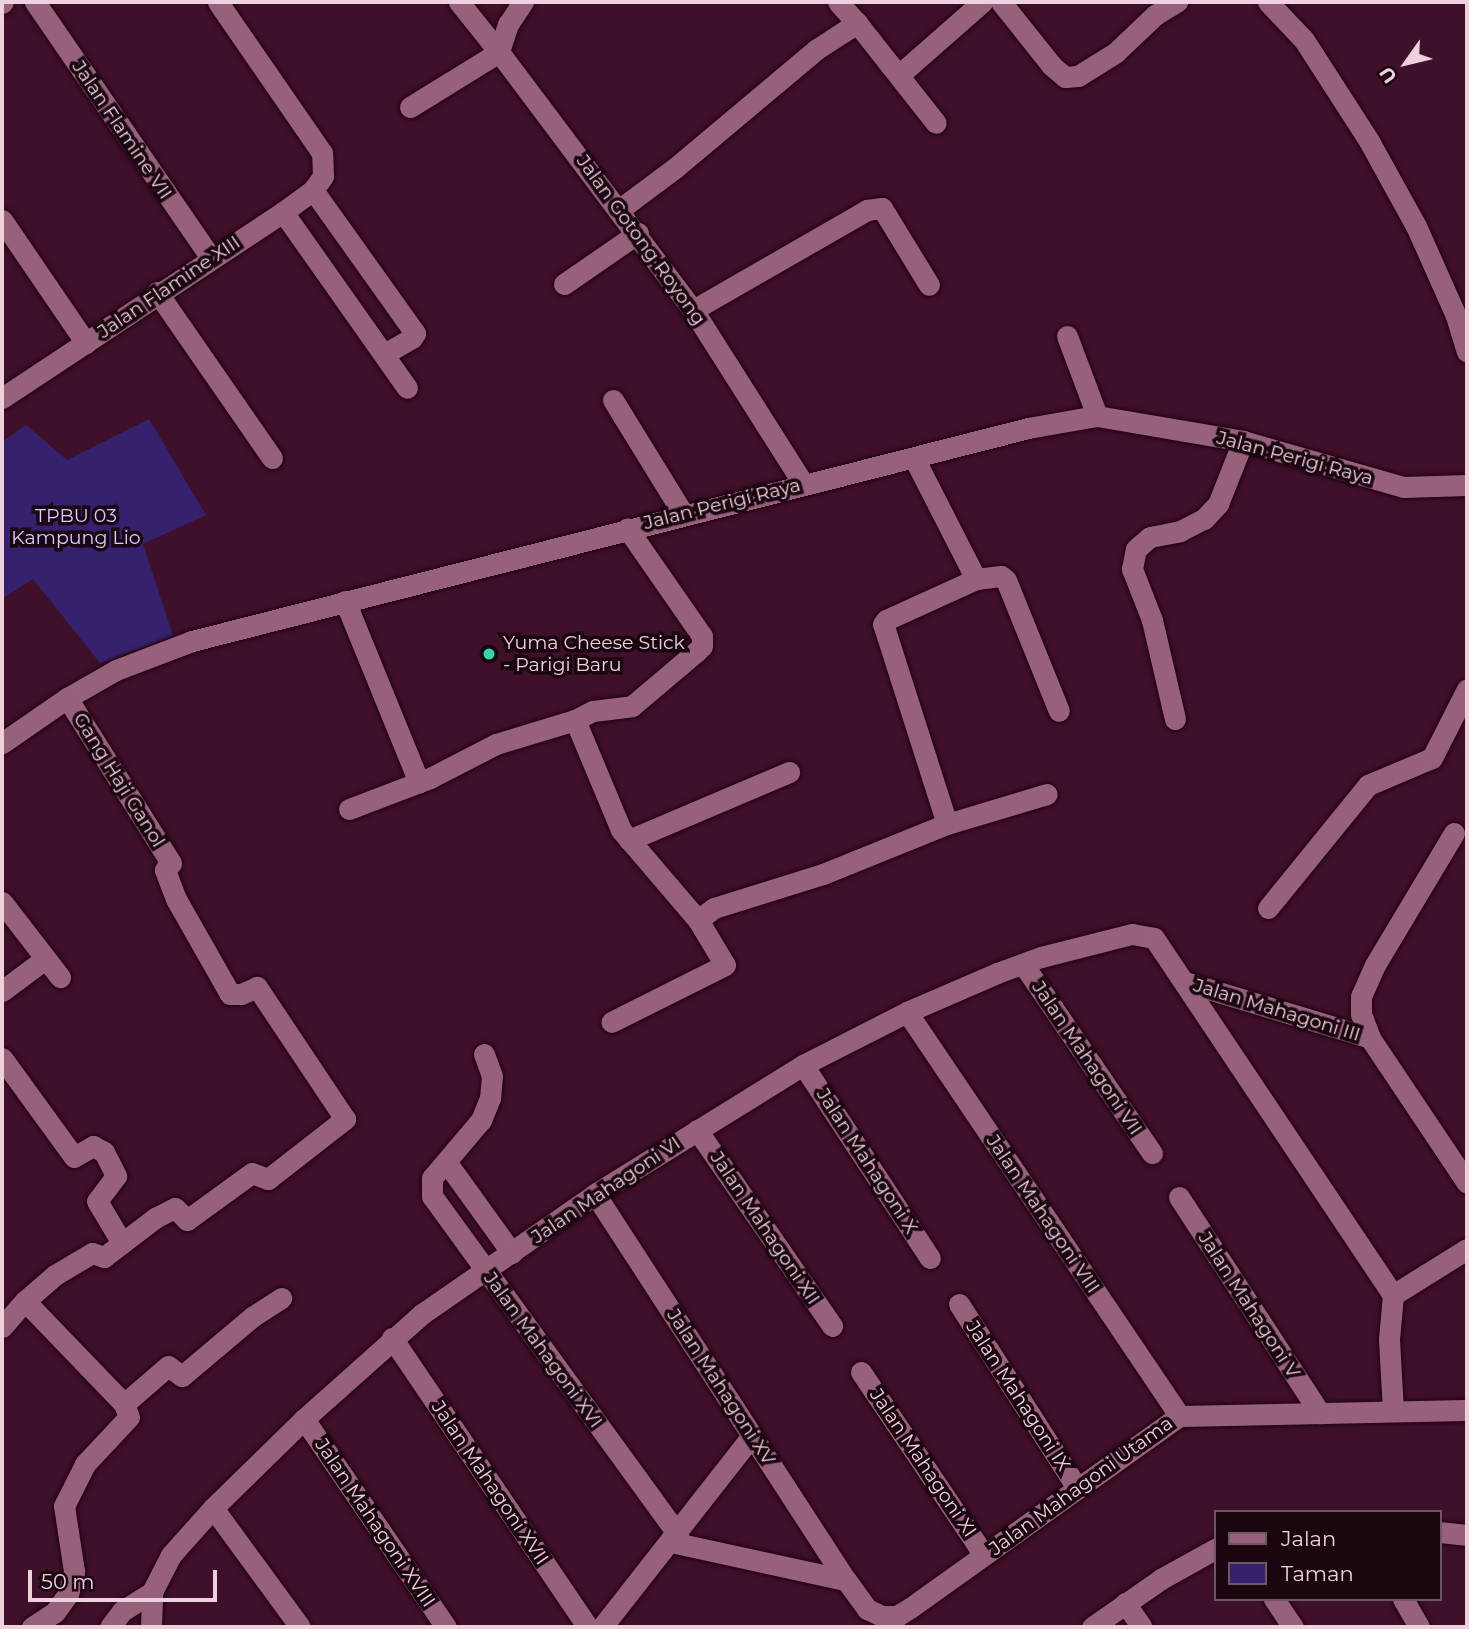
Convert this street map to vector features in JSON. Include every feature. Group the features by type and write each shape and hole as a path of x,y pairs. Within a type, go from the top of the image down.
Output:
{"street":[{"name":"Jalan Flamine VII","path":"35,2 210,257"},
{"name":"Jalan Flamine XIII","path":"2,398 157,292 283,212 313,190 323,176 322,153 218,2"},
{"name":"Jalan Gotong Royong","path":"459,2 638,233 693,310 803,483"},
{"path":"410,107 499,52 505,31 523,2"},
{"path":"838,2 936,122"},
{"path":"899,75 982,2"},
{"path":"1001,2 1052,66 1065,77 1078,76 1115,53 1155,15 1177,2"},
{"path":"1268,2 1304,40 1369,141 1416,226 1456,316 1467,351"},
{"path":"620,209 675,168 817,49 857,23"},
{"path":"313,190 415,334 384,354"},
{"path":"693,310 867,210 882,208 929,285"},
{"path":"283,212 407,388"},
{"path":"2,220 86,343"},
{"path":"564,284 638,233"},
{"path":"157,292 272,458"},
{"path":"1067,336 1097,416"},
{"path":"613,400 683,514"},
{"name":"Jalan Perigi Raya","path":"2,743 66,698 116,670 156,653 627,528 1028,428 1097,416 1243,441 1403,487 1467,485"},
{"path":"1175,719 1152,620 1132,569 1136,549 1150,537 1180,531 1204,519 1218,504 1243,441"},
{"path":"914,458 976,579"},
{"path":"349,809 419,782 496,744 575,720 593,711 632,706 702,646 702,636 627,528"},
{"path":"947,824 883,624 976,579 995,575 1006,580 1059,711"},
{"path":"345,601 419,782"},
{"path":"1268,908 1368,785 1432,758 1467,689"},
{"name":"Gang Haji Ganol","path":"66,698 171,863 165,870 176,899 230,994 241,995 257,987 345,1119 268,1179 252,1173 187,1220 175,1208 155,1218 122,1243"},
{"path":"575,720 621,830 698,920 724,960 724,968 611,1022"},
{"path":"629,840 789,772"},
{"path":"698,920 714,908 823,874 947,824 1047,794"},
{"path":"1454,833 1375,965 1361,996 1361,1014 1370,1038 1467,1184"},
{"path":"2,902 60,977"},
{"name":"Jalan Mahagoni VI","path":"151,1627 152,1592 171,1555 213,1508 392,1338 596,1194 697,1130 803,1065 907,1012 1023,964 1132,934 1154,937 1185,982"},
{"path":"2,991 45,959"},
{"name":"Jalan Mahagoni VII","path":"1023,964 1152,1153"},
{"path":"1185,982 1393,1296 1389,1339 1393,1411"},
{"name":"Jalan Mahagoni III","path":"1185,982 1370,1038"},
{"name":"Jalan Mahagoni VIII","path":"907,1012 1179,1416"},
{"name":"Jalan Mahagoni XVI","path":"484,1054 492,1076 490,1098 481,1120 432,1178 432,1196 674,1538"},
{"path":"2,1058 74,1157 93,1146 104,1152 116,1176 97,1201 122,1243 104,1257 92,1253 55,1275 25,1301 2,1327"},
{"name":"Jalan Mahagoni X","path":"803,1065 930,1258"},
{"name":"Jalan Mahagoni XII","path":"697,1130 832,1326"},
{"name":"Jalan Mahagoni XVI","path":"446,1163 512,1253"},
{"name":"Jalan Mahagoni XV","path":"596,1194 846,1580"},
{"name":"Jalan Mahagoni V","path":"1179,1197 1320,1413"},
{"path":"1393,1296 1467,1249"},
{"path":"124,1404 168,1366 182,1376 252,1317 281,1298"},
{"path":"25,1301 124,1404 129,1417 85,1464 65,1506 74,1571 68,1594 55,1612 32,1627"},
{"name":"Jalan Mahagoni IX","path":"959,1304 1077,1488"},
{"name":"Jalan Mahagoni XVII","path":"392,1338 588,1627"},
{"name":"Jalan Mahagoni XI","path":"861,1372 984,1555"},
{"name":"Jalan Mahagoni Utama","path":"846,1580 867,1609 882,1616 897,1616 1179,1416 1467,1410"},
{"name":"Jalan Mahagoni XVIII","path":"304,1419 446,1627"},
{"path":"602,1627 752,1436"},
{"path":"213,1508 300,1627"},
{"path":"1441,1532 1467,1535"},
{"path":"674,1538 846,1580"},
{"path":"1091,1627 1125,1603 1214,1550"},
{"path":"110,1627 122,1611 152,1592"},
{"path":"1275,1601 1293,1627"},
{"path":"1404,1601 1419,1627"},
{"path":"1125,1603 1142,1627"}],"green space":[{"name":"TPBU 03 Kampung Lio","path":"149,419 206,515 143,544 173,636 100,663 33,579 2,599 2,442 26,425 67,460"}],"place":[{"name":"Yuma Cheese Stick - Parigi Baru","path":"489,654"}]}
